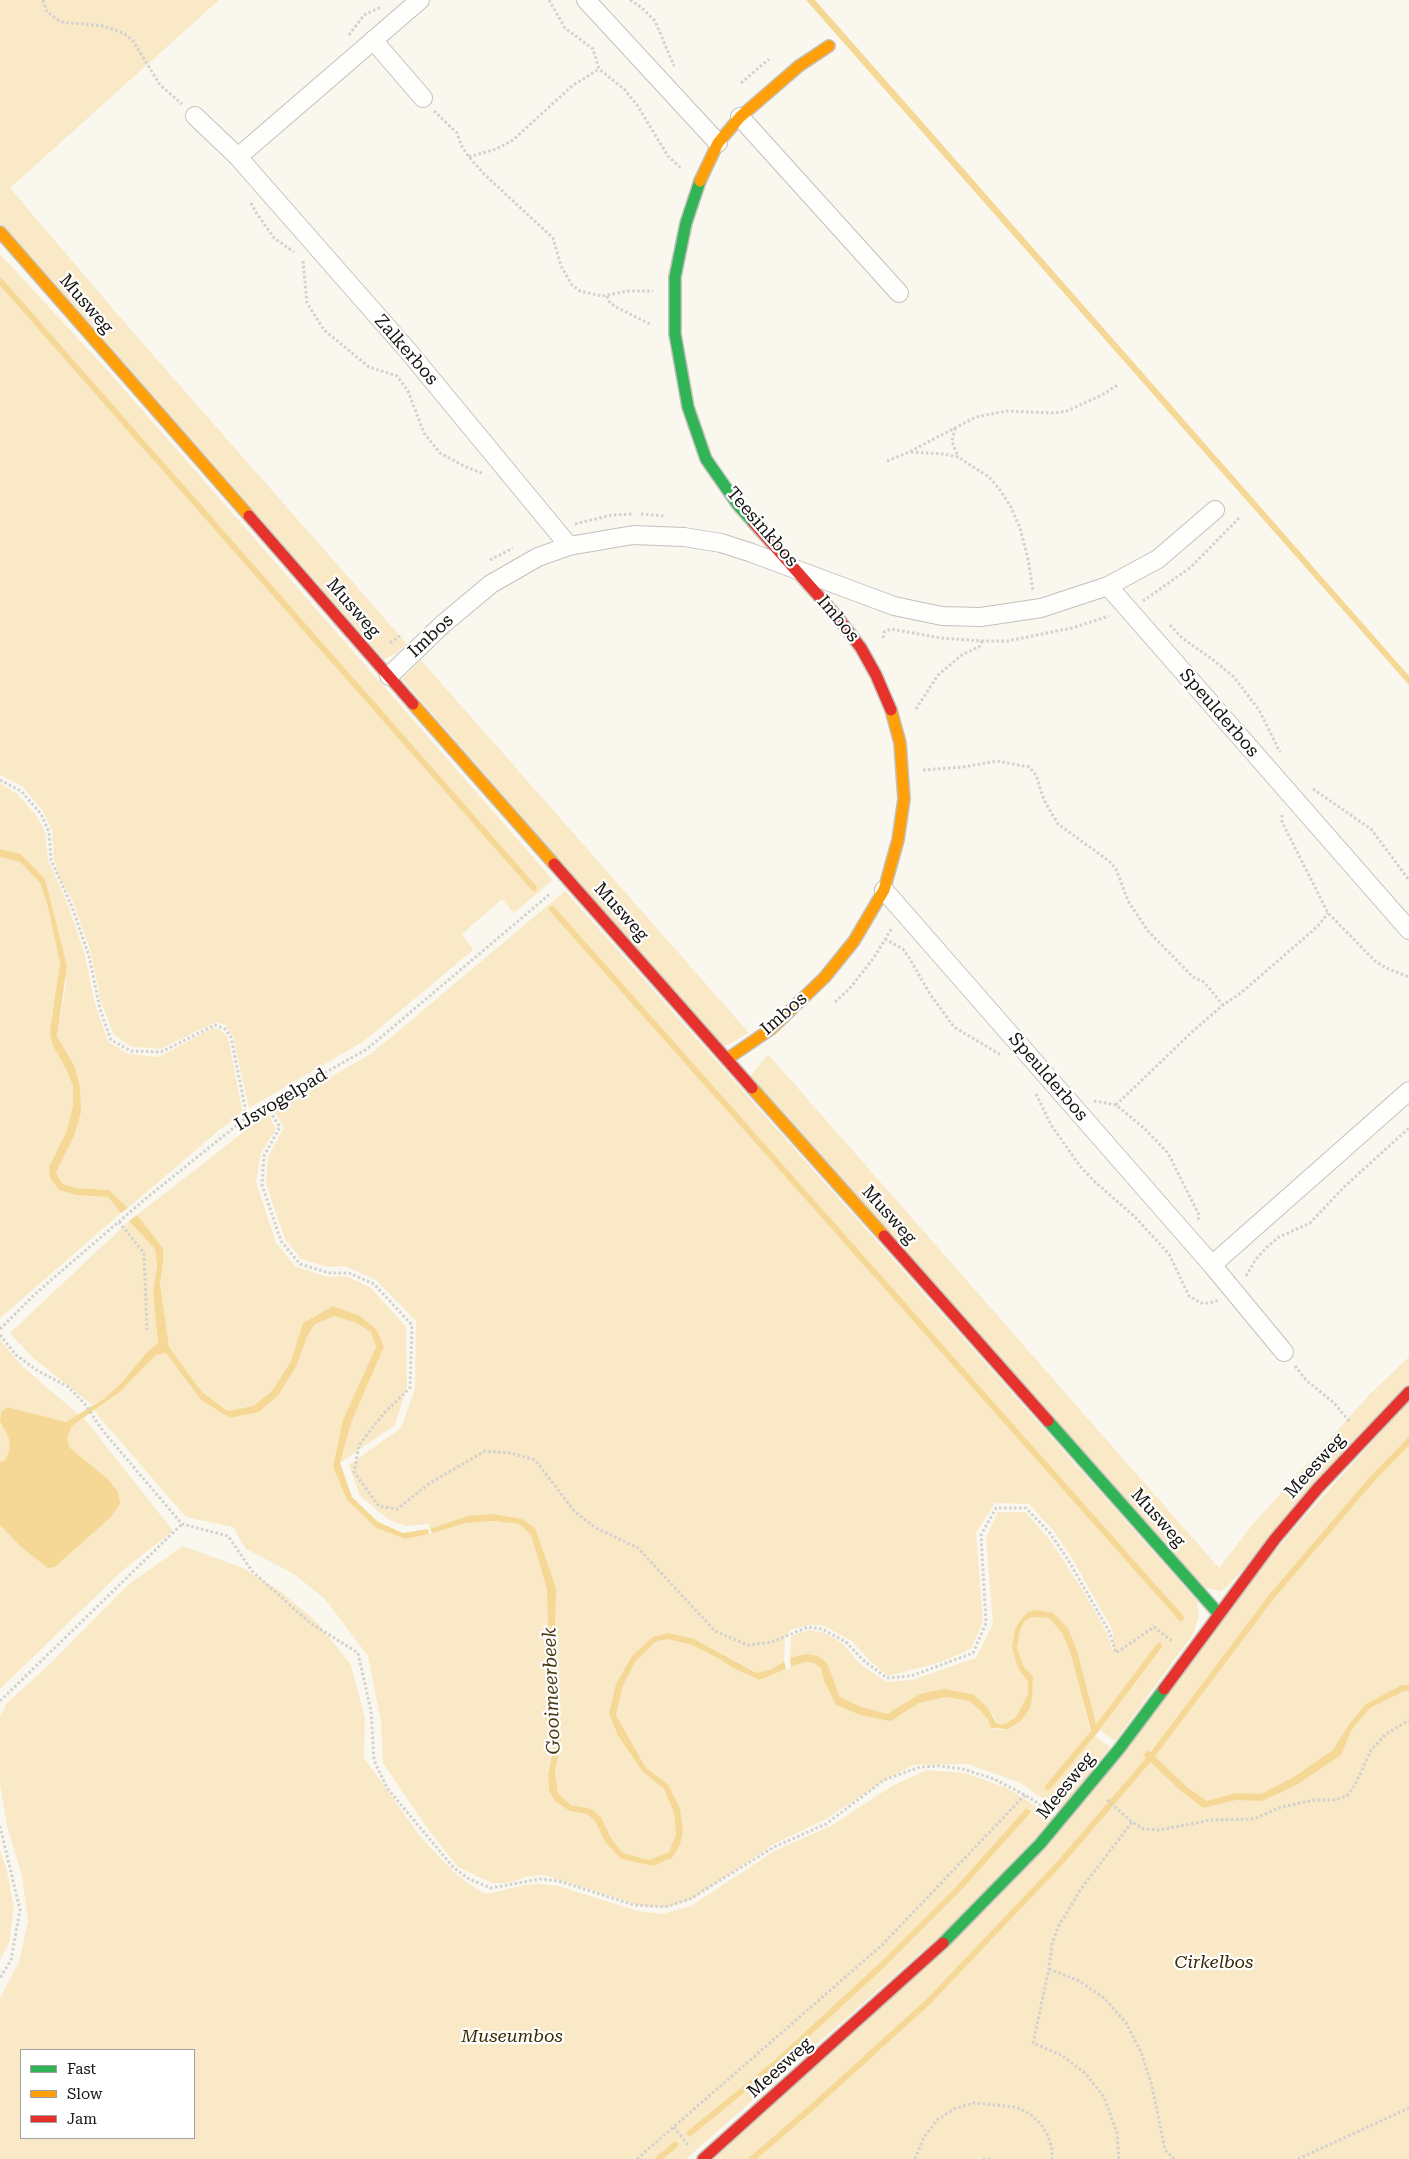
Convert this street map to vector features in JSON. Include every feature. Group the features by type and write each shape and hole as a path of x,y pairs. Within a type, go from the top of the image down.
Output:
{"street":[{"path":"238,157 420,0"},
{"path":"586,0 718,143"},
{"path":"373,40 423,98"},
{"name":"Teesinkbos","path":"829,46 799,66 740,117 718,143 701,178 686,223 675,277 675,334 688,407 706,459 738,505 795,569 894,606 942,616 981,617 1036,609 1108,586 1158,559 1215,510"},
{"name":"Zalkerbos","path":"194,116 238,157 409,352 570,546"},
{"path":"740,117 899,293"},
{"name":"Musweg","path":"0,232 567,879 1218,1612"},
{"name":"Imbos","path":"389,676 443,624 492,584 538,557 570,546 633,535 684,537 721,543 795,569 839,619 865,654 892,713 900,743 904,798 899,832 884,890 854,941 825,977 772,1028 728,1059"},
{"name":"Speulderbos","path":"1108,586 1409,930"},
{"name":"Speulderbos","path":"884,890 1212,1264 1284,1352"},
{"path":"1212,1264 1409,1091"},
{"name":"Meesweg","path":"709,2157 927,1959 983,1904 1062,1820 1118,1749 1189,1655 1218,1612 1281,1531 1409,1392"}],"path":[{"path":"43,0 47,12 61,22 104,26 125,34 133,41 160,85 194,116"},
{"path":"549,0 565,28 593,49 598,68 614,79 637,105 668,156 684,171 687,166"},
{"path":"630,0 642,7 654,21 661,32 675,70"},
{"path":"469,157 496,149 513,140 572,86 598,68"},
{"path":"423,98 457,133 461,145 484,174 553,238 561,266 572,285 580,291 607,296 637,290 653,291"},
{"path":"251,202 274,238 295,253"},
{"path":"302,258 307,303 324,330 369,367 397,376 408,391 424,433 440,453 464,466 492,477"},
{"path":"653,300 654,281"},
{"path":"607,296 616,307 653,325"},
{"path":"653,317 653,334"},
{"path":"887,461 987,413 1007,411 1054,413 1067,411 1102,395 1119,384"},
{"path":"956,428 952,442 958,457"},
{"path":"909,452 958,457 989,477 1000,490 1020,528 1028,559 1036,609"},
{"path":"556,529 612,515 668,516"},
{"path":"1148,606 1141,603 1191,567 1239,518"},
{"path":"484,564 520,544"},
{"path":"1165,620 1182,638 1212,658 1234,677 1259,710 1280,754"},
{"path":"370,654 403,634"},
{"path":"916,708 938,675 963,654 979,647 982,641"},
{"path":"903,771 963,767 997,761 1029,767 1036,776 1044,800 1058,824 1109,861 1116,869 1128,901 1148,931 1194,977 1204,982 1222,1005"},
{"path":"0,780 21,791 41,814 49,832 51,860 72,908 89,956 100,1009 112,1040 131,1051 161,1052 215,1025 225,1030 231,1037 247,1117"},
{"path":"1310,787 1370,829 1409,880"},
{"path":"1288,791 1282,809 1282,822 1328,913 1375,961 1386,968 1409,977"},
{"name":"IJsvogelpad","path":"0,1329 35,1294 247,1117 367,1049 567,879"},
{"path":"1116,1105 1194,1030 1222,1005 1242,992 1318,926 1328,913"},
{"path":"1087,1094 1094,1100 1116,1105 1161,1145 1173,1160 1199,1215 1189,1239 1169,1254"},
{"path":"267,1107 280,1128 264,1156 262,1185 281,1241 300,1264 330,1273 349,1273 374,1284 412,1325 410,1388 384,1413 359,1445 354,1472 379,1506 397,1508 430,1483 485,1451 511,1453 535,1460 575,1512 596,1528 638,1548 715,1631 747,1645 772,1642 808,1627 822,1629 846,1642 863,1660 887,1678 911,1676 973,1653 986,1623 981,1535 996,1508 1026,1508 1048,1532 1067,1558 1109,1631 1116,1653 1154,1627 1189,1655"},
{"path":"119,1222 144,1253 147,1330"},
{"path":"0,1335 16,1355 38,1371 67,1386 85,1404 102,1431 182,1524 228,1536 252,1571 309,1622 358,1653 371,1711 374,1760 387,1788 453,1867 469,1878 491,1888 540,1879 560,1881 634,1905 666,1908 690,1899 774,1847 826,1824 884,1780 920,1766 963,1769 994,1779 1025,1794 882,1945 637,2159"},
{"path":"1284,1352 1306,1380 1334,1403 1364,1439"},
{"path":"0,1701 182,1524"},
{"path":"1104,1797 1132,1822 1144,1829 1159,1830 1211,1820 1254,1819 1290,1805 1314,1800 1333,1800 1347,1796 1355,1785 1371,1750 1386,1734 1409,1720"},
{"path":"1119,2159 1117,2133 1104,2097 1085,2073 1061,2055 1033,2043 1049,1969 1052,1944 1058,1927 1081,1890 1132,1822"},
{"path":"0,1826 20,1910 11,1960 0,1978"},
{"path":"1049,1969 1078,1981 1104,1998 1126,2023 1141,2052 1152,2086 1165,2150 1174,2159"},
{"path":"915,2159 924,2137 937,2120 954,2109 974,2103 1016,2107 1030,2114 1041,2124 1048,2136 1052,2149 1052,2159"},
{"path":"1298,2159 1409,2108"},
{"path":"983,2159 990,2159"}],"green space":[{"path":"0,0 219,0 10,188 125,323 407,644 395,654 384,659 0,222"},
{"path":"0,254 107,370 553,880 514,913 502,899 462,934 473,950 364,1041 249,1108 233,1036 225,1025 216,1022 160,1049 132,1047 114,1035 101,1002 90,949 73,902 60,879 54,860 52,831 43,811 22,786 0,775"},
{"path":"421,660 749,1033 723,1047 402,679"},
{"path":"0,783 17,794 37,816 45,832 48,860 68,905 84,952 95,1004 108,1042 129,1054 159,1057 212,1028 220,1030 228,1037 243,1114 219,1130 128,1208 109,1190 76,1188 63,1184 56,1173 74,1136 75,1067 57,1036 66,983 45,879 21,854 0,849"},
{"path":"0,857 20,862 40,883 47,903 60,963 52,1044 73,1086 73,1106 67,1130 49,1167 50,1178 76,1195 108,1197 121,1213 0,1318"},
{"path":"565,891 1197,1601 1199,1616 1193,1634 1115,1741 1096,1727 1077,1650 1068,1628 1035,1610 1028,1612 1015,1629 1018,1668 1028,1682 1028,1694 1016,1717 1005,1724 997,1724 994,1716 973,1694 945,1689 920,1694 887,1714 862,1707 840,1697 827,1663 805,1654 790,1658 791,1636 809,1630 825,1633 842,1643 862,1666 887,1682 912,1680 976,1658 993,1624 986,1538 998,1512 1025,1512 1049,1539 1082,1589 1107,1633 1113,1651 1113,1631 1070,1555 1053,1530 1029,1504 995,1503 976,1533 983,1621 971,1649 941,1662 888,1676 869,1660 852,1641 822,1625 809,1625 790,1630 785,1637 784,1661 772,1669 758,1673 692,1638 668,1633 632,1656 609,1714 618,1736 642,1771 664,1789 674,1813 676,1835 669,1853 649,1860 623,1853 611,1838 601,1817 592,1809 571,1805 558,1793 555,1772 561,1740 553,1711 556,1679 551,1651 555,1628 535,1528 522,1519 467,1516 430,1529 428,1524 406,1526 389,1520 360,1496 349,1465 401,1428 415,1389 416,1321 376,1280 345,1266 328,1267 301,1259 285,1239 266,1184 268,1157 284,1127 273,1110 371,1054"},
{"path":"768,1054 1219,1568 1253,1524 1371,1393 1409,1357 1409,1386 1228,1586 1220,1591 1205,1588 750,1077"},
{"path":"268,1113 276,1129 261,1153 256,1182 276,1243 296,1267 328,1277 346,1276 371,1288 406,1327 407,1386 395,1425 340,1463 351,1423 384,1347 377,1330 333,1306 303,1323 291,1361 272,1391 253,1406 229,1411 202,1392 169,1347 160,1283 163,1248 137,1215"},
{"path":"129,1221 155,1249 157,1265 153,1293 158,1343 148,1351 122,1382 105,1398 92,1405 31,1356 10,1333"},
{"path":"334,1316 356,1323 371,1332 376,1347 333,1467 347,1500 376,1528 405,1539 467,1523 494,1521 519,1524 531,1535 548,1591 548,1627 544,1651 549,1679 546,1720 553,1749 548,1775 549,1790 570,1811 587,1814 595,1821 605,1842 621,1859 653,1866 672,1858 680,1845 683,1831 668,1784 646,1768 616,1715 623,1685 636,1661 655,1642 667,1639 692,1645 733,1668 760,1680 805,1662 814,1663 821,1668 824,1681 836,1705 860,1715 903,1714 919,1703 946,1697 969,1701 981,1711 991,1728 996,1730 1008,1729 1021,1721 1033,1676 1024,1667 1017,1648 1020,1631 1024,1622 1032,1617 1049,1618 1062,1632 1070,1652 1091,1733 1110,1747 1061,1812 1019,1782 967,1764 913,1765 885,1780 826,1819 774,1844 694,1898 668,1907 641,1906 544,1875 526,1877 508,1883 492,1883 458,1867 430,1832 383,1763 381,1722 368,1656 325,1599 294,1574 246,1549 233,1527 186,1517 94,1411 120,1392 156,1355 166,1353 201,1400 230,1418 259,1412 297,1365 307,1337 314,1325"},
{"path":"0,1340 22,1366 79,1415 66,1422 7,1407 1,1412 0,1418"},
{"name":"Cirkelbos","path":"1409,1401 1409,2159 707,2159 991,1905 1290,1533"},
{"path":"84,1418 173,1531 123,1570 0,1689 0,1525 10,1535 73,1550 111,1517 108,1479 70,1448 67,1439 72,1426"},
{"path":"0,1421 9,1439 10,1450 5,1460 0,1462"},
{"name":"Museumbos","path":"183,1546 243,1568 281,1592 316,1621 351,1665 365,1718 364,1758 422,1839 456,1874 476,1889 487,1894 525,1885 540,1884 558,1886 638,1911 662,1914 691,1906 776,1850 831,1826 892,1786 927,1770 965,1773 1007,1788 1055,1818 951,1926 686,2159 0,2159 0,1998 19,1962 28,1921 22,1876 7,1826 0,1783 0,1717 7,1703 50,1664 129,1584"},
{"path":"0,1850 6,1867 14,1907 9,1943 0,1960"}],"water":[{"path":"806,0 815,0 1409,676 1409,685"},
{"path":"0,849 21,854 45,879 67,966 57,1036 75,1067 80,1088 81,1112 74,1136 56,1173 63,1184 76,1188 109,1190 128,1208 121,1213 108,1197 76,1195 59,1190 50,1178 49,1167 67,1130 73,1106 73,1086 52,1044 50,1032 60,963 47,903 40,883 20,862 0,857"},
{"path":"137,1215 163,1248 160,1283 169,1347 202,1392 228,1411 253,1406 272,1391 291,1361 303,1323 333,1306 360,1316 377,1330 384,1347 351,1423 340,1463 352,1497 378,1522 403,1533 428,1529 429,1534 405,1539 376,1528 347,1500 333,1467 343,1420 376,1347 371,1332 356,1323 334,1316 314,1325 307,1337 297,1365 278,1395 259,1412 230,1418 201,1400 166,1353 156,1355 120,1392 72,1426 67,1439 70,1448 108,1479 118,1492 120,1504 111,1517 55,1567 48,1568 20,1546 0,1525 0,1462 5,1460 10,1449 9,1439 0,1421 1,1412 7,1407 66,1422 105,1398 122,1382 148,1351 158,1343 153,1293 157,1265 155,1249 129,1221"},
{"name":"Gooimeerbeek","path":"493,1514 522,1519 535,1528 556,1588 555,1628 551,1651 556,1679 553,1711 561,1740 555,1772 558,1793 571,1805 592,1809 601,1817 611,1838 623,1853 649,1860 669,1852 676,1835 674,1813 664,1789 642,1771 618,1736 609,1714 616,1684 632,1656 653,1637 668,1633 692,1638 757,1673 772,1669 784,1661 786,1669 760,1680 733,1668 692,1645 667,1639 655,1642 636,1661 623,1685 616,1715 646,1768 668,1784 680,1809 683,1831 680,1845 672,1858 653,1866 621,1859 605,1842 595,1821 587,1814 570,1811 555,1801 549,1790 548,1775 553,1749 546,1720 549,1679 544,1651 548,1627 547,1589 531,1535 519,1524 494,1521 467,1523 432,1533 430,1529 467,1516"},
{"path":"1035,1610 1053,1613 1068,1628 1077,1650 1097,1728 1092,1734 1070,1652 1062,1633 1049,1618 1032,1617 1024,1622 1020,1631 1017,1648 1024,1667 1033,1676 1032,1697 1030,1708 1021,1721 1008,1729 991,1728 981,1711 969,1701 946,1697 919,1703 891,1721 860,1715 836,1705 824,1681 821,1668 814,1663 805,1662 791,1667 790,1658 805,1654 818,1656 827,1663 840,1697 862,1707 887,1714 920,1694 945,1689 973,1694 987,1707 997,1724 1005,1724 1016,1717 1028,1694 1028,1682 1018,1668 1012,1647 1015,1629 1021,1619 1028,1612"},
{"path":"1402,1685 1409,1685 1409,1691 1404,1691 1370,1708 1352,1729 1341,1755 1298,1784 1262,1801 1236,1800 1203,1808 1180,1790 1143,1755 1148,1750 1188,1788 1207,1801 1236,1793 1261,1794 1294,1777 1333,1750 1348,1726 1366,1704"}],"waterway":[{"path":"0,281 534,888"},
{"path":"552,909 1181,1618"},
{"path":"752,2159 928,2002 1060,1863 1150,1758 1272,1596 1373,1478 1409,1441"},
{"path":"1048,1787 1095,1731 1159,1646"},
{"path":"690,2133 776,2063 880,1967 960,1887 1027,1812"},
{"path":"658,2159 675,2145"}],"traffic: fast":[{"path":"700,181 686,223 675,277 675,334 688,407 706,459 738,505 754,523"},
{"path":"1048,1421 1218,1613"},
{"path":"943,1943 1040,1844 1119,1749 1164,1689"}],"traffic: slow":[{"path":"700,181 718,143 740,117 799,66 829,46"},
{"path":"0,232 249,516"},
{"path":"413,704 554,864"},
{"path":"727,1059 771,1029 825,977 854,941 884,890 898,840 904,799 900,743 891,710"},
{"path":"752,1088 884,1236"}],"traffic: jam":[{"path":"249,516 413,704"},
{"path":"754,523 839,619 861,648 876,675 891,710"},
{"path":"554,864 752,1088"},
{"path":"884,1236 1048,1421"},
{"path":"1164,1689 1275,1539 1318,1488 1409,1392"},
{"path":"703,2159 943,1943"}]}
